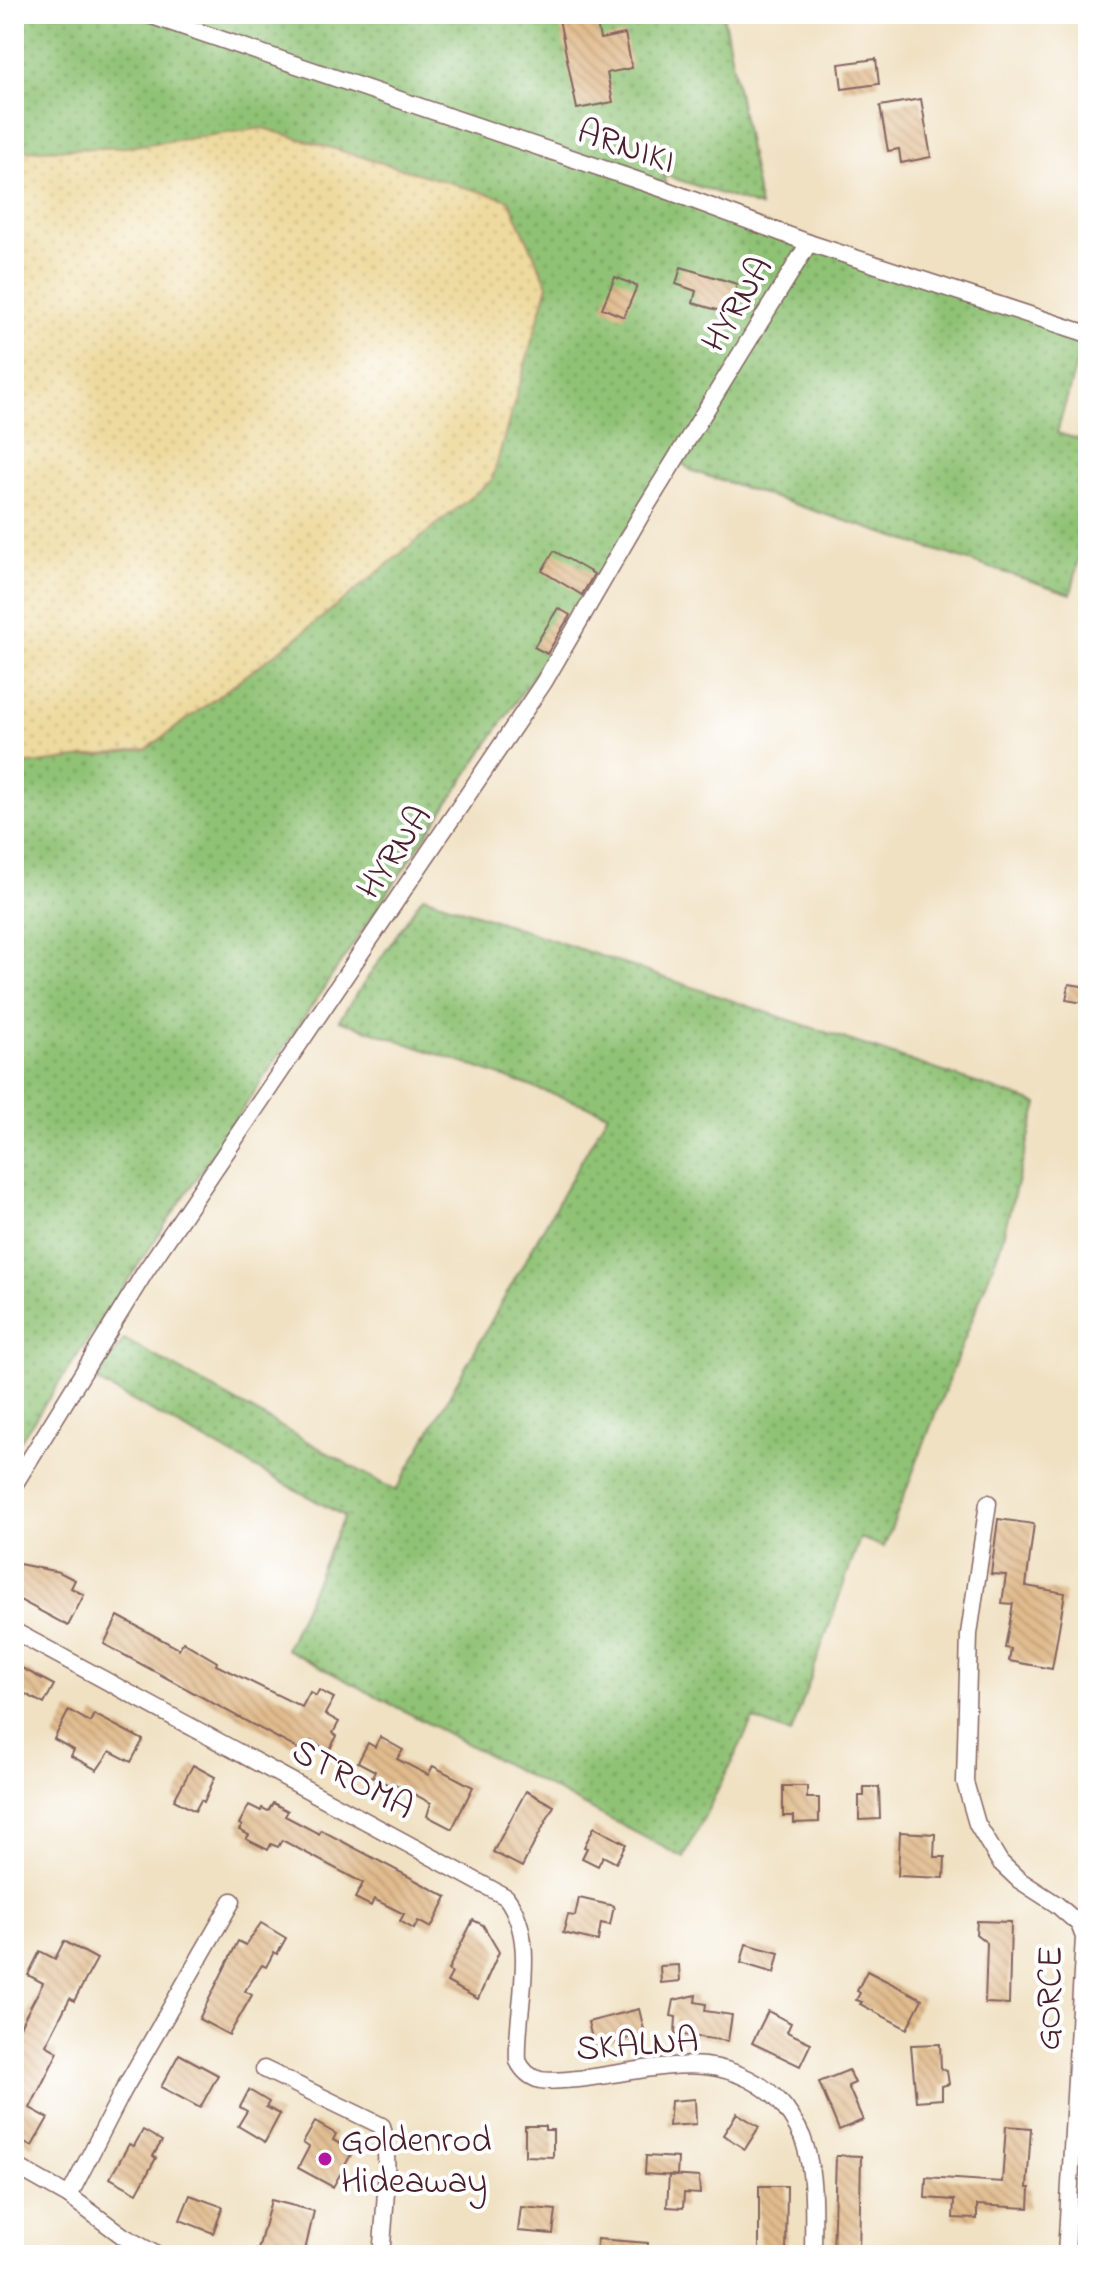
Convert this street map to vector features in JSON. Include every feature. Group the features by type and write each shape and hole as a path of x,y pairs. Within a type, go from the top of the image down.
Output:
{"street":[{"name":"ARNIKI","path":"146,14 666,190 809,243 1088,334"},
{"name":"HYRNA","path":"14,1485 145,1272 544,682 641,515 809,243"},
{"name":"GORCE","path":"988,1503 969,1634 965,1782 977,1824 1000,1862 1019,1880 1056,1904 1079,1924 1084,1937 1066,2255"},
{"name":"STROMA","path":"14,1631 506,1897 518,1914 522,1932 524,1972 518,2047 522,2070"},
{"path":"69,2196 138,2063 232,1901"},
{"name":"SKALNA","path":"522,2070 542,2080 555,2081 683,2065 706,2066 739,2075 759,2085 779,2100 800,2130 805,2145 813,2185 813,2255"},
{"path":"264,2069 382,2126 385,2162 381,2255"},
{"path":"14,2165 69,2196 123,2236 157,2255"}],"green space":[{"path":"14,14 723,14 760,207 664,175 666,190 1085,333 1057,433 1088,442 1088,519 1071,594 692,471 678,460 14,1450"},
{"path":"423,896 1038,1104 1000,1247 884,1547 860,1538 791,1734 753,1719 684,1858 286,1649 344,1516 96,1381 124,1339 396,1491 608,1113 339,1020"}],"sand":[{"path":"263,128 509,200 548,285 492,480 295,639 147,749 14,766 14,151 127,147"}],"building":[{"path":"558,14 595,14 600,39 625,34 632,68 607,73 613,102 577,109"},
{"path":"876,59 879,84 842,89 839,64"},
{"path":"921,99 931,157 901,163 899,149 888,151 880,106"},
{"path":"681,267 737,284 732,301 728,300 724,312 693,303 696,291 676,284"},
{"path":"615,277 637,286 624,317 602,308"},
{"path":"554,551 594,574 582,595 542,571"},
{"path":"558,608 570,615 547,654 534,647"},
{"path":"1069,984 1088,987 1084,1003 1066,1000"},
{"path":"998,1519 1034,1524 1026,1586 1065,1593 1052,1669 1009,1661 1011,1649 1005,1648 1013,1604 1002,1603 1006,1575 991,1574"},
{"path":"14,1563 59,1572 75,1580 71,1588 84,1595 68,1626 14,1597"},
{"path":"118,1616 179,1649 183,1642 217,1662 216,1665 302,1707 310,1692 316,1696 319,1690 334,1698 325,1714 339,1722 333,1733 337,1736 329,1751 311,1741 305,1753 104,1644"},
{"path":"14,1664 54,1685 44,1704 14,1688"},
{"path":"69,1710 90,1722 94,1714 143,1740 131,1762 110,1751 97,1770 71,1756 74,1750 54,1739"},
{"path":"380,1737 403,1750 397,1759 428,1775 433,1766 473,1787 452,1829 427,1816 431,1803 391,1782 389,1785 372,1776 375,1771 358,1762 368,1743 375,1747"},
{"path":"193,1765 215,1777 204,1802 201,1800 195,1811 174,1800"},
{"path":"783,1786 807,1786 807,1798 819,1798 819,1822 794,1823 794,1816 783,1816"},
{"path":"864,1787 879,1787 880,1819 859,1820 859,1796 864,1796"},
{"path":"526,1791 554,1806 522,1867 493,1852"},
{"path":"273,1803 288,1811 285,1816 319,1834 321,1830 447,1897 431,1928 418,1921 414,1929 400,1921 404,1914 374,1899 371,1906 355,1898 363,1883 282,1840 278,1847 271,1844 268,1850 246,1839 249,1835 239,1830 242,1826 239,1824 249,1805 268,1811"},
{"path":"594,1827 626,1844 616,1863 603,1856 598,1866 582,1858"},
{"path":"900,1832 935,1834 934,1857 945,1857 944,1878 898,1876"},
{"path":"579,1898 614,1906 610,1925 601,1923 598,1941 563,1933 568,1915 575,1916"},
{"path":"473,1920 483,1925 499,1952 478,1999 447,1982 452,1973 448,1970"},
{"path":"977,1921 1011,1922 1009,2004 985,2003 987,1943 976,1934"},
{"path":"261,1923 286,1938 277,1954 274,1952 266,1967 262,1965 245,1991 252,1995 229,2035 199,2019 238,1941 246,1945"},
{"path":"64,1941 97,1959 74,2001 70,1998 46,2045 58,2052 30,2108 48,2118 32,2146 14,2137 14,2025 19,2028 43,1983 28,1975 40,1951 55,1959"},
{"path":"746,1944 779,1953 774,1973 741,1963"},
{"path":"679,1965 680,1981 661,1983 660,1966"},
{"path":"867,1971 922,1999 907,2029 856,2000"},
{"path":"696,1995 695,2002 706,2004 705,2011 732,2015 728,2041 675,2034 676,2017 671,2016 674,2000"},
{"path":"639,2009 645,2034 594,2047 588,2022"},
{"path":"768,2011 791,2023 787,2032 811,2043 800,2066 752,2043"},
{"path":"940,2044 941,2069 947,2071 949,2084 942,2086 942,2099 916,2101 911,2045"},
{"path":"179,2054 218,2075 200,2108 161,2087"},
{"path":"849,2070 855,2083 848,2086 863,2120 839,2130 819,2082"},
{"path":"249,2090 269,2102 266,2107 280,2114 265,2142 238,2126 247,2111 240,2107"},
{"path":"695,2099 696,2124 669,2126 671,2101"},
{"path":"737,2113 759,2127 745,2149 723,2135"},
{"name":"Goldenrod Hideaway","path":"315,2122 336,2134 333,2140 353,2151 333,2187 298,2168 309,2147 303,2143"},
{"path":"525,2126 545,2126 545,2130 553,2130 553,2157 525,2156"},
{"path":"1006,2126 1031,2128 1027,2188 1030,2188 1029,2208 977,2205 977,2219 953,2218 954,2200 925,2198 926,2177 1002,2182"},
{"path":"143,2130 162,2141 137,2193 110,2178 129,2144 134,2146"},
{"path":"836,2155 861,2156 859,2255 833,2255"},
{"path":"646,2156 678,2158 677,2176 645,2174"},
{"path":"669,2175 699,2177 700,2194 684,2193 683,2208 667,2207"},
{"path":"759,2186 787,2186 786,2255 759,2255"},
{"path":"190,2195 223,2207 213,2233 180,2220"},
{"path":"271,2200 314,2211 304,2255 289,2251 287,2255 278,2255 258,2250"},
{"path":"521,2207 556,2210 553,2234 518,2231"},
{"path":"597,2239 648,2243 647,2255 596,2255"}],"place":[{"name":"Goldenrod Hideaway","path":"325,2159"}]}
